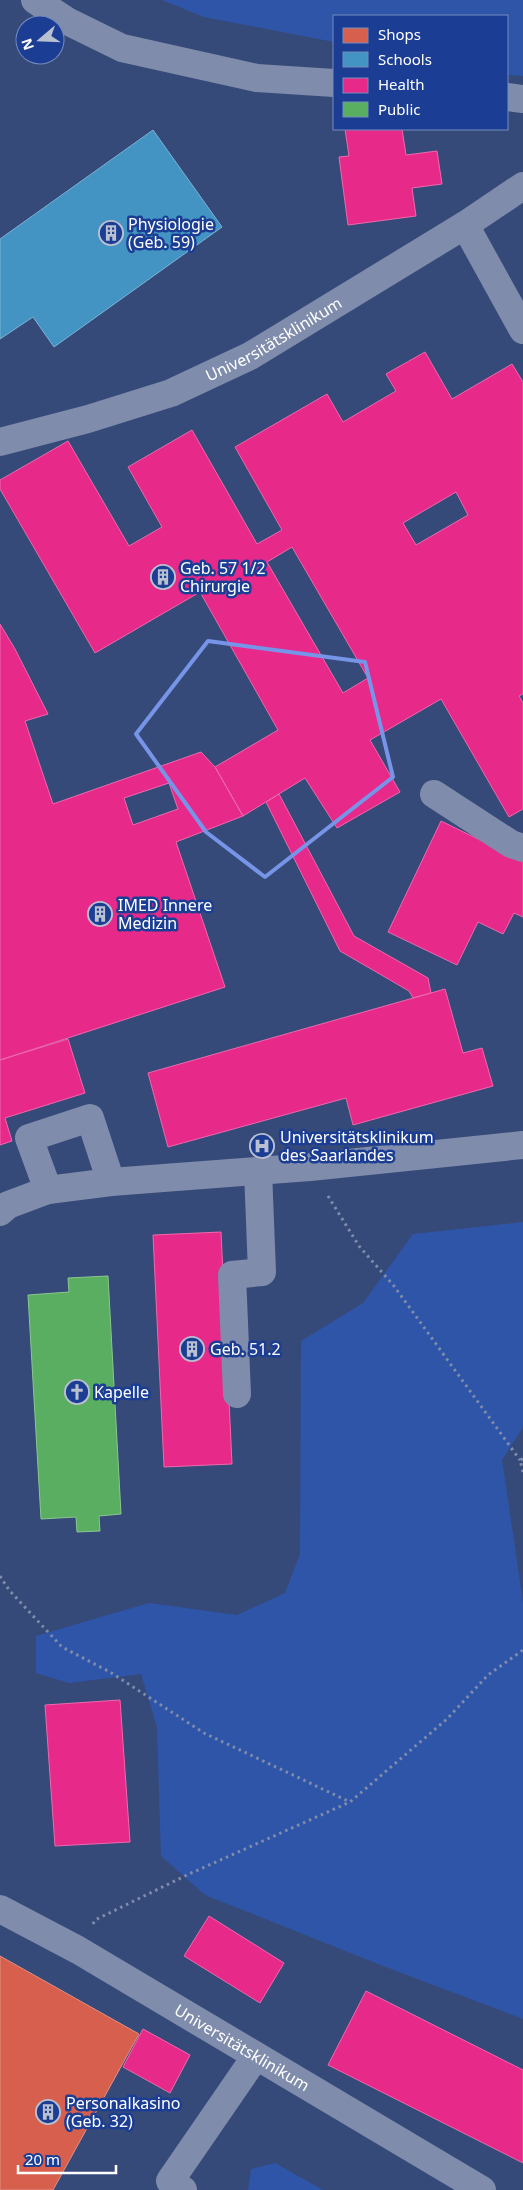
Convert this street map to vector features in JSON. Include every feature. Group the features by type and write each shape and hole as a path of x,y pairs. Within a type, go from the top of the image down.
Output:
{"street":[{"path":"35,0 67,21 122,48 257,78 333,83"},
{"path":"508,97 523,99"},
{"name":"Universitätsklinikum","path":"0,442 88,419 171,393 250,356 465,225 523,186"},
{"path":"465,225 523,330"},
{"path":"434,794 511,844 523,848"},
{"path":"48,1190 29,1138 90,1118 111,1182"},
{"path":"0,1212 8,1205 48,1190 111,1182 310,1167 523,1145"},
{"path":"237,1394 232,1275 262,1272 258,1171"},
{"name":"Universitätsklinikum","path":"0,1909 78,1950 482,2190"},
{"path":"183,2190 170,2181 256,2056"}],"path":[{"path":"310,1167 358,1246 394,1286 522,1459 523,1472"},
{"path":"0,1576 9,1590 62,1646 110,1672 204,1734 350,1802"},
{"path":"95,1920 198,1870 350,1802 447,1719 488,1675 523,1650"}],"highlighted area":[{"path":"208,641 365,662 393,777 265,877 206,832 136,734"}],"shaded area":[{"path":"162,0 523,0 523,76 508,75 508,15 333,15 333,42 204,17"},
{"path":"523,1222 523,1427 502,1460 523,1602 523,2019 205,1895 161,1856 157,1727 141,1674 69,1683 36,1673 36,1636 149,1603 237,1615 285,1593 300,1554 301,1341 363,1303 413,1234"},
{"path":"275,2163 323,2190 248,2190 251,2169"}],"building: Shops":[{"name":"Personalkasino (Geb. 32)","path":"0,1956 139,2034 53,2190 0,2190"}],"building: Schools":[{"name":"Physiologie (Geb. 59)","path":"153,130 222,227 54,347 33,317 0,339 0,239"}],"building: Health":[{"path":"345,130 402,130 406,155 437,151 442,184 412,188 416,216 348,225 339,157 349,156"},
{"name":"Geb. 57 1/2 Chirurgie","path":"425,352 452,399 512,364 523,382 523,694 519,696 523,703 523,809 509,817 441,699 370,740 400,792 337,828 305,778 243,816 215,767 278,730 200,592 95,653 0,489 0,480 68,441 129,546 162,527 128,467 192,430 257,544 282,530 235,447 327,394 343,422 396,391 386,374","holes":["456,492 468,515 416,545 403,523","292,547 368,678 343,693 267,562"]},
{"name":"IMED Innere Medizin","path":"0,624 48,714 25,721 53,804 201,752 215,767 243,816 176,842 225,987 0,1060","holes":["169,783 178,809 133,825 124,798"]},
{"path":"279,794 354,936 428,978 431,993 413,998 409,991 340,951 266,802"},
{"path":"441,821 523,861 523,917 514,913 503,934 478,922 457,965 388,932"},
{"path":"445,989 463,1053 482,1048 493,1086 353,1125 346,1098 168,1147 148,1073"},
{"path":"68,1039 85,1093 5,1118 12,1141 0,1145 0,1060"},
{"name":"Geb. 51.2","path":"221,1232 232,1464 164,1467 153,1235"},
{"path":"120,1700 130,1842 55,1846 45,1705"},
{"path":"209,1916 284,1963 260,2003 184,1956"},
{"path":"366,1991 523,2070 523,2163 328,2065"},
{"path":"143,2029 190,2055 170,2093 123,2067"}],"building: Public":[{"path":"108,1276 121,1514 99,1516 100,1531 77,1532 76,1517 41,1519 28,1295 69,1292 68,1278"}],"place":[{"name":"Physiologie (Geb. 59)","path":"111,233"},
{"name":"Geb. 57 1/2 Chirurgie","path":"163,577"},
{"name":"IMED Innere Medizin","path":"100,914"},
{"name":"Universitätsklinikum des Saarlandes","path":"262,1146"},
{"name":"Geb. 51.2","path":"192,1349"},
{"name":"Kapelle","path":"77,1392"},
{"name":"Personalkasino (Geb. 32)","path":"48,2112"}]}
